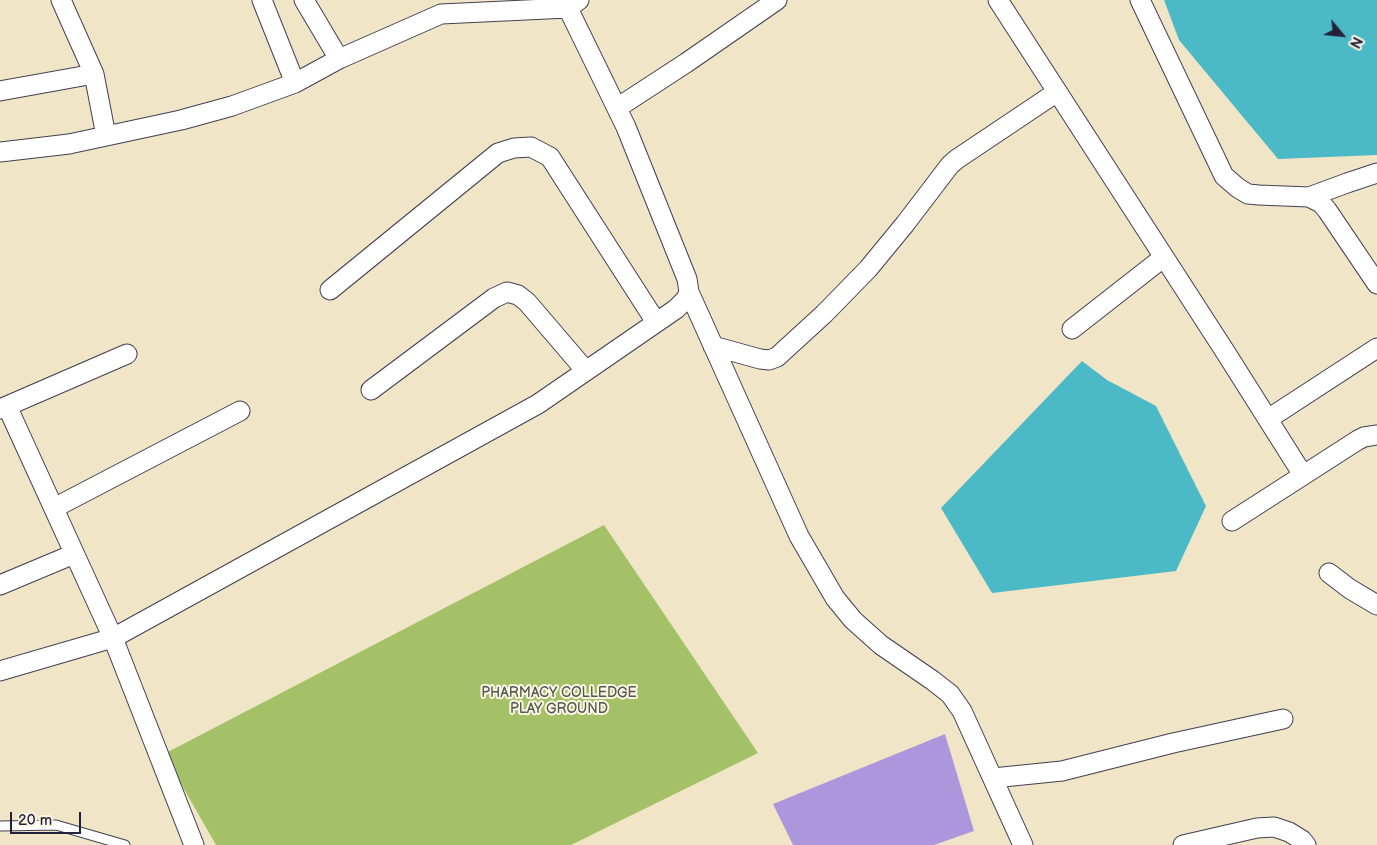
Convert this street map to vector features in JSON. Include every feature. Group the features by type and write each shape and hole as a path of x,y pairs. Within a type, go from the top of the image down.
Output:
{"street":[{"path":"61,0 94,74 106,136"},
{"path":"262,0 295,83"},
{"path":"304,0 340,59"},
{"path":"616,108 777,0"},
{"path":"998,0 1303,475"},
{"path":"1140,0 1224,176 1238,188 1248,194 1259,196 1309,197 1377,174"},
{"path":"0,152 70,144 181,120 232,106 295,83 438,7 570,3 626,127 713,346 799,536 835,598 853,620 881,645 950,694 962,711 1023,845"},
{"path":"0,91 94,74"},
{"path":"713,346 760,359 769,360 777,357 824,314 868,269 950,165 1057,92"},
{"path":"330,290 498,153 514,148 531,147 550,157 656,322"},
{"path":"1309,197 1320,203 1327,210 1377,284"},
{"path":"1072,329 1164,257"},
{"path":"371,390 494,298 507,292 518,294 527,302 586,371"},
{"path":"0,671 113,638 538,404 676,309 690,292"},
{"path":"1268,419 1377,348"},
{"path":"127,354 4,407 54,508 113,638 194,845"},
{"path":"54,508 240,410"},
{"path":"1232,521 1364,436 1377,435"},
{"path":"0,585 74,554"},
{"path":"1329,573 1350,589 1377,605"},
{"path":"993,778 1062,772 1173,743 1283,719"},
{"path":"1183,845 1212,842 1257,828 1274,827 1289,832 1302,840 1306,845"}],"lane":[{"path":"0,826 56,824 125,845"}],"green space":[{"name":"PHARMACY COLLEDGE PLAY GROUND","path":"604,525 758,753 571,845 216,845 164,754"}],"water":[{"path":"1164,0 1377,0 1377,155 1278,159 1179,40"},
{"path":"1082,361 1107,380 1156,406 1206,506 1176,571 992,593 941,508"}],"building":[{"path":"945,734 974,831 934,845 793,845 773,804"}]}
